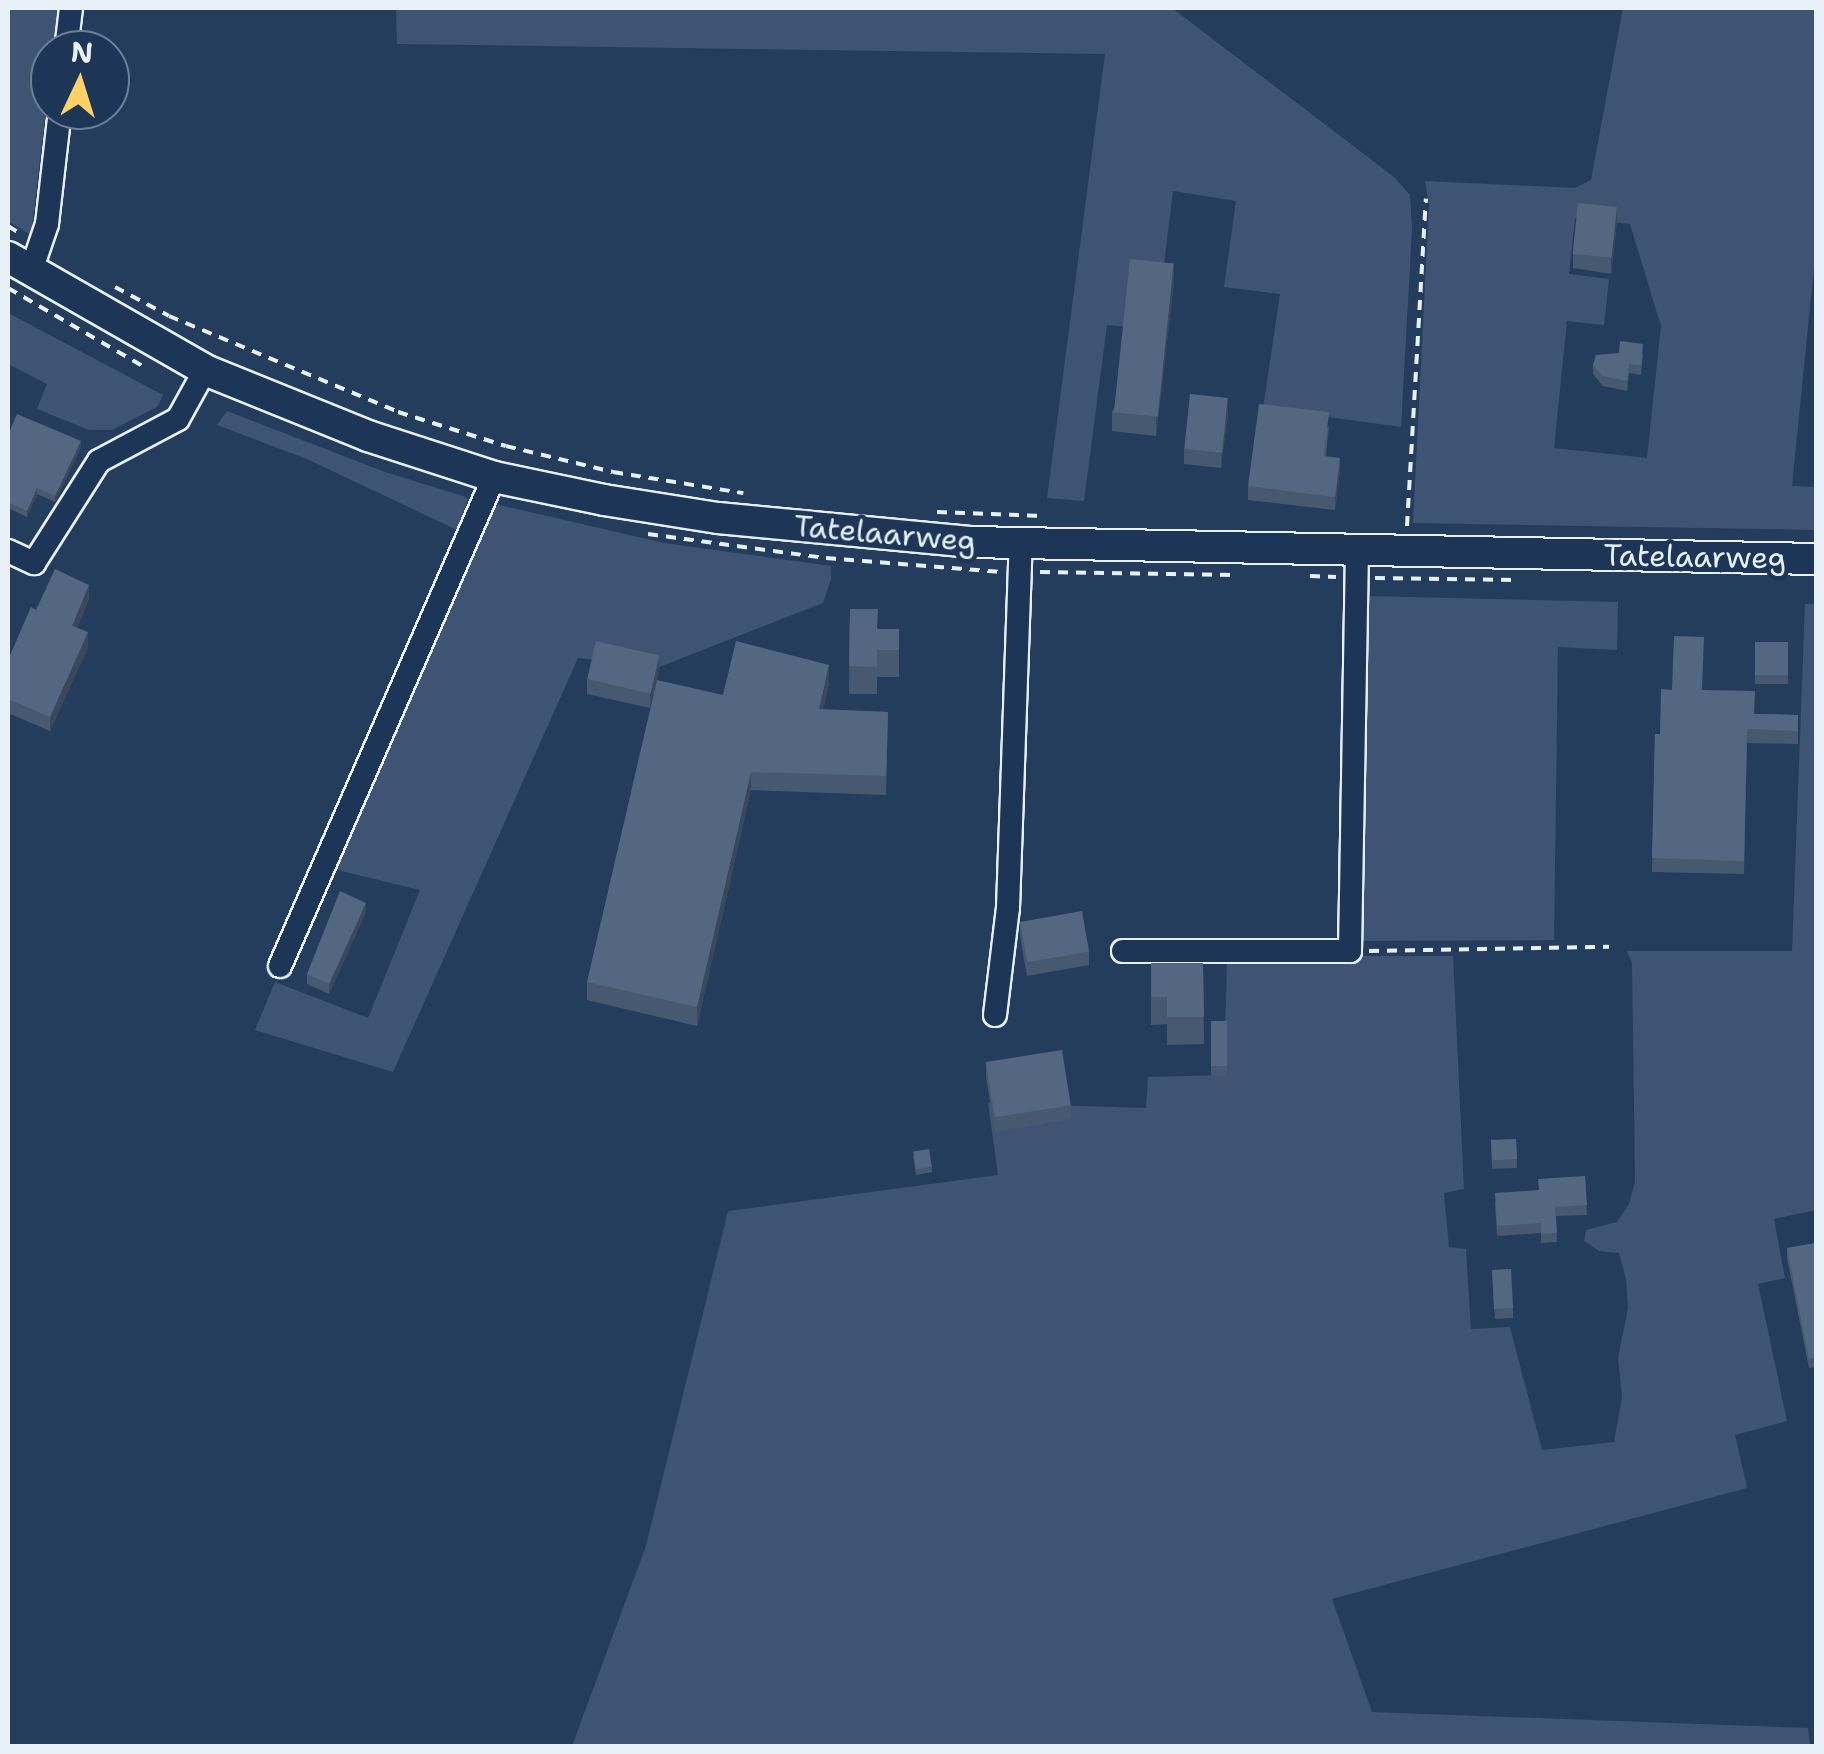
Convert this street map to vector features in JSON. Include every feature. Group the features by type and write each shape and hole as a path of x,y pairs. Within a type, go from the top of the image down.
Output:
{"main road":[{"name":"Tatelaarweg","path":"26,258 204,370 368,436 494,477 718,518 863,534 1021,543 1816,559"}],"lane":[{"path":"26,258 55,130"},
{"path":"8,551 34,563 100,461 178,419 204,370"},
{"path":"280,966 494,477"},
{"path":"995,1016 1008,908 1021,543"},
{"path":"1124,951 1350,951 1357,550"}],"path":[{"path":"1406,551 1426,200"},
{"path":"8,226 26,258"},
{"name":"Tatelaarweg","path":"104,281 168,316 398,412 506,446 614,472 758,495"},
{"name":"Tatelaarweg","path":"931,511 1050,516"},
{"path":"1350,951 1608,947"}],"shaded area":[{"path":"8,8 58,8 55,30 30,30 30,130 43,130 31,235 8,221"},
{"path":"396,8 1172,8 1394,177 1410,195 1412,229 1401,427 1263,408 1280,294 1224,287 1236,201 1173,191 1156,329 1107,325 1084,501 1047,498 1105,54 397,44"},
{"path":"1623,8 1816,8 1816,247 1792,486 1816,487 1816,530 1413,523 1429,205 1425,181 1575,188 1591,180","holes":["1575,218 1630,224 1661,326 1647,458 1554,448 1567,321 1604,325 1609,279 1569,274"]},
{"path":"8,313 163,395 157,407 112,430 89,430 37,409 47,384 8,364"},
{"path":"227,411 385,472 463,496 468,499 457,530 309,460 217,425"},
{"path":"491,503 664,543 831,566 831,579 823,603 659,667 578,658 393,1072 255,1030 275,982 368,1018 420,890 325,867"},
{"path":"1366,596 1618,602 1617,650 1558,647 1554,940 1361,941"},
{"path":"1805,604 1816,604 1816,1210 1774,1219 1785,1278 1758,1284 1787,1421 1735,1435 1747,1488 1332,1599 1372,1712 1808,1728 1810,1746 572,1746 646,1546 728,1211 998,1175 988,1103 1146,1108 1148,1077 1224,1075 1227,956 1453,956 1464,1189 1444,1193 1449,1247 1466,1249 1471,1329 1510,1327 1542,1450 1614,1442 1622,1397 1618,1358 1628,1308 1626,1279 1619,1253 1599,1251 1584,1241 1586,1230 1617,1222 1629,1204 1635,1182 1632,963 1627,951 1792,951"}],"building":[{"path":"1578,203 1617,207 1611,258 1573,254"},
{"path":"1130,259 1174,264 1158,417 1114,412"},
{"path":"1620,341 1643,344 1641,365 1629,364 1627,381 1603,376 1593,365 1596,355 1619,353"},
{"path":"1190,394 1228,398 1222,453 1184,449"},
{"path":"1259,404 1329,412 1324,456 1340,458 1335,497 1248,486"},
{"path":"17,414 81,441 55,496 37,488 27,511 8,502 8,435"},
{"path":"55,569 89,585 72,626 88,632 50,717 8,699 8,660 31,607 36,610"},
{"path":"850,609 878,609 877,629 899,629 899,650 877,650 877,667 849,666"},
{"path":"1674,636 1704,637 1702,690 1755,691 1754,714 1798,715 1798,731 1747,729 1744,861 1652,858 1655,734 1660,734 1661,689 1672,690"},
{"path":"596,641 659,656 651,694 587,679"},
{"path":"736,641 829,665 819,709 888,712 886,776 751,772 697,1007 587,982 657,680 723,695"},
{"path":"1755,642 1788,642 1788,675 1755,675"},
{"path":"340,891 366,903 329,984 307,974"},
{"path":"1082,911 1089,951 1027,962 1020,922"},
{"path":"1151,963 1203,963 1204,1017 1167,1017 1167,997 1151,997"},
{"path":"1211,1021 1227,1021 1227,1066 1211,1066"},
{"path":"1062,1050 1071,1105 995,1117 986,1062"},
{"path":"1516,1139 1517,1159 1492,1160 1491,1140"},
{"path":"929,1149 932,1167 916,1169 913,1152"},
{"path":"1585,1176 1587,1205 1555,1207 1557,1233 1541,1234 1541,1223 1497,1226 1495,1193 1539,1190 1538,1179"},
{"path":"1816,1243 1816,1357 1809,1359 1787,1248"},
{"path":"1511,1269 1513,1308 1494,1309 1492,1270"}]}
